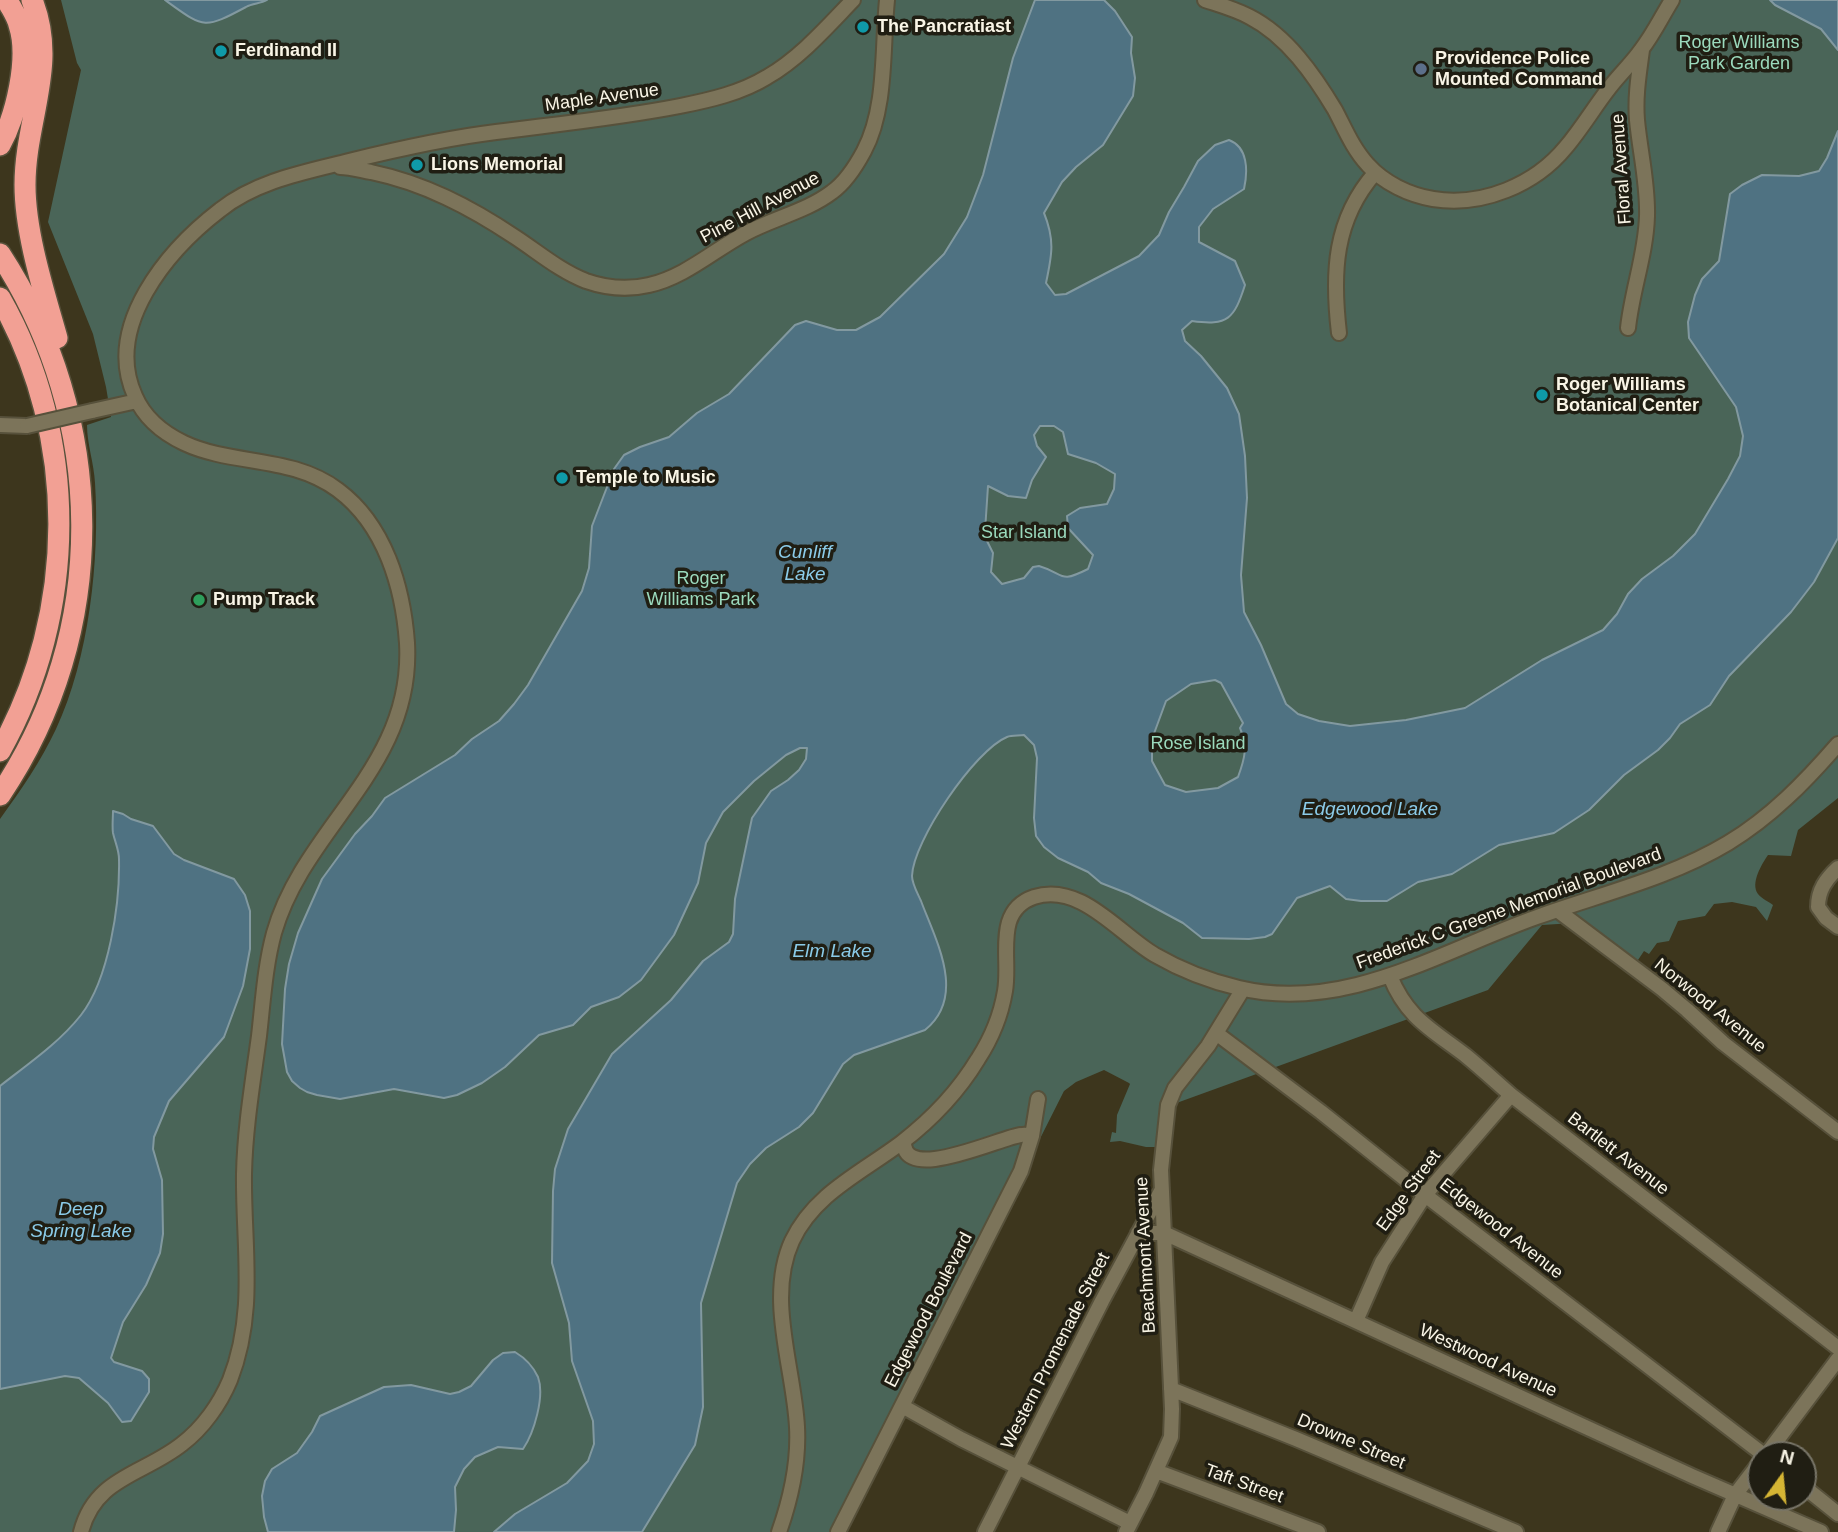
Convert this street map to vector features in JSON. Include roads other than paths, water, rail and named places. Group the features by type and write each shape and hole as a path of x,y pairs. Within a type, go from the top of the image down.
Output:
{"highway":[{"path":"0,145 14,108 22,69 22,35 7,0"},
{"path":"0,795 24,755 59,675 75,611 81,566 82,523 77,457 61,356 31,233 26,197 28,149 43,60 40,24 32,0"},
{"path":"0,254 42,331 58,372 69,413"},
{"path":"0,298 21,341 42,400 55,462 59,523 55,586 43,647 22,706 0,751"}],"street":[{"name":"Maple Avenue","path":"325,167 442,140 630,115 730,94 756,84 781,69 853,0"},
{"name":"Pine Hill Avenue","path":"325,167 354,168 394,177 429,189 471,209 561,268 587,281 609,287 629,288 660,282 684,271 748,232 824,197 845,180 864,151 876,118 887,0"},
{"path":"1205,0 1251,17 1285,44 1319,86 1353,145 1375,173 1415,195 1442,200 1471,200 1515,186 1538,173 1558,156 1611,85 1642,49 1672,0"},
{"name":"Floral Avenue","path":"1628,328 1647,220 1646,182 1637,117 1637,86 1642,49"},
{"path":"81,1532 89,1510 98,1497 115,1483 168,1454 190,1438 208,1417 229,1382 237,1358 246,1310 246,1144 271,947 283,908 294,884 331,827 356,795 381,753 398,716 404,694 407,670 405,627 394,573 379,538 357,507 328,483 302,472 274,463 224,455 187,444 171,436 145,414 128,376 127,341 134,316 145,292 169,259 209,218 240,196 325,167"},
{"path":"1339,332 1335,288 1339,249 1353,205 1375,173"},
{"path":"0,425 27,426 137,401"},
{"name":"Frederick C Greene Memorial Boulevard","path":"779,1532 792,1490 797,1443 796,1409 781,1305 782,1276 787,1254 797,1231 820,1200 904,1141 949,1099 965,1079 984,1049 997,1019 1005,990 1008,921 1017,907 1029,899 1052,894 1067,896 1094,910 1154,955 1198,975 1243,989 1273,994 1311,993 1359,985 1390,976 1520,923 1700,859 1761,821 1784,802 1838,744"},
{"path":"1838,868 1824,884 1819,894 1818,907 1821,913 1838,927"},
{"name":"Norwood Avenue","path":"1557,910 1662,989 1723,1043 1838,1132"},
{"name":"Bartlett Avenue","path":"1390,976 1416,1018 1511,1095 1838,1348"},
{"name":"Beachmont Avenue","path":"1128,1527 1171,1437 1162,1189 1162,1151 1169,1098 1200,1057 1243,989"},
{"name":"Edgewood Avenue","path":"1216,1033 1747,1441"},
{"name":"Edge Street","path":"1356,1321 1382,1262 1425,1195 1511,1095"},
{"name":"Edgewood Boulevard","path":"840,1528 1021,1171 1032,1136 1038,1099"},
{"path":"904,1141 906,1153 914,1158 927,1160 975,1150 1021,1135 1032,1136"},
{"name":"Western Promenade Street","path":"985,1532 1162,1189"},
{"name":"Westwood Avenue","path":"1138,1233 1164,1233 1821,1532"},
{"path":"1776,1441 1838,1359"},
{"name":"Drowne Street","path":"1171,1389 1516,1532"},
{"path":"902,1406 1128,1527"},
{"name":"Taft Street","path":"1156,1471 1318,1532"},
{"path":"1718,1532 1735,1495 1747,1479"},
{"path":"1817,1497 1838,1514"},
{"path":"840,1528 856,1532"}],"water":[{"path":"165,0 267,0 221,20 204,23 196,21"},
{"path":"1035,0 1104,0 1115,11 1132,37 1131,53 1135,78 1133,96 1103,145 1062,182 1044,213 1050,231 1051,248 1046,283 1055,295 1066,294 1139,256 1159,235 1198,161 1215,145 1229,140 1240,148 1243,154 1246,167 1244,189 1213,209 1199,227 1199,242 1235,261 1245,285 1241,297 1228,318 1214,322 1192,321 1182,330 1185,341 1227,388 1239,414 1247,498 1241,575 1244,612 1286,704 1298,714 1350,726 1406,720 1465,708 1542,660 1603,630 1642,579 1673,556 1695,534 1740,456 1743,436 1736,407 1689,338 1688,322 1702,279 1719,261 1730,194 1762,175 1799,176 1819,171 1838,131 1838,538 1814,582 1791,612 1729,676 1710,705 1680,724 1658,750 1624,775 1589,810 1554,833 1499,845 1452,874 1418,882 1387,901 1346,899 1330,886 1297,898 1272,934 1265,937 1202,938 1183,923 1129,894 1101,883 1088,872 1058,858 1044,847 1036,836 1034,818 1037,758 1034,745 1024,735 1007,737 994,745 963,777 948,798 923,841 915,861 913,882 934,933 944,968 944,1001 938,1016 925,1030 854,1055 843,1064 813,1113 799,1127 766,1148 750,1164 737,1183 701,1303 703,1407 695,1445 642,1532 494,1532 515,1514 567,1483 588,1461 594,1444 593,1421 572,1361 569,1323 552,1263 555,1169 568,1129 612,1054 671,1000 703,961 729,942 733,934 735,899 752,818 771,791 799,770 806,759 807,748 800,748 786,755 754,781 723,812 706,843 698,883 674,935 641,980 619,997 591,1007 573,1025 539,1035 505,1067 482,1083 457,1095 444,1098 394,1089 340,1099 307,1092 292,1081 287,1072 282,1044 285,989 298,933 322,879 385,798 455,755 472,739 499,721 528,685 582,591 589,568 592,526 614,469 624,455 669,437 697,413 729,394 795,325 806,321 837,330 856,330 880,317 944,254 967,217 983,175 1013,58","holes":["1040,426 1054,426 1063,432 1068,454 1096,463 1115,474 1114,489 1107,504 1080,508 1067,516 1068,528 1093,555 1088,569 1066,577 1039,566 1033,567 1024,578 1002,584 991,572 993,553 986,539 988,486 1008,496 1026,498 1032,480 1046,457 1037,446 1034,435","1215,680 1221,683 1243,723 1240,728 1245,752 1238,777 1218,788 1186,792 1165,785 1152,761 1152,739 1166,701 1191,684"]},
{"path":"1770,0 1838,0 1838,50 1821,29"},
{"name":"Deep Spring Lake","path":"113,811 153,826 174,854 184,860 234,879 245,895 250,911 250,949 243,986 224,1037 169,1101 154,1137 153,1149 162,1180 163,1234 160,1253 146,1285 123,1322 111,1358 114,1362 142,1371 149,1379 149,1392 131,1421 122,1422 108,1403 79,1378 65,1376 0,1389 0,1086 63,1035 81,1015 99,982 115,919 119,877"},
{"path":"515,1352 534,1369 540,1385 539,1404 531,1434 523,1449 498,1447 475,1457 464,1469 455,1487 454,1532 268,1532 262,1496 265,1481 272,1469 297,1453 320,1416 384,1387 411,1385 450,1394 459,1392 471,1386 493,1360 503,1353"}],"place":[{"name":"The Pancratiast","path":"863,27"},
{"name":"Ferdinand II","path":"221,51"},
{"name":"Providence Police Mounted Command","path":"1421,69"},
{"name":"Lions Memorial","path":"417,165"},
{"name":"Roger Williams Botanical Center","path":"1542,395"},
{"name":"Temple to Music","path":"562,478"},
{"name":"Pump Track","path":"199,600"}],"park label":[{"name":"Roger Williams Park Garden","path":"1739,53"},
{"name":"Star Island","path":"1024,533"},
{"name":"Roger Williams Park","path":"701,589"},
{"name":"Rose Island","path":"1198,744"}],"water label":[{"name":"Cunliff Lake","path":"805,564"},
{"name":"Edgewood Lake","path":"1370,810"},
{"name":"Elm Lake","path":"832,952"}]}
